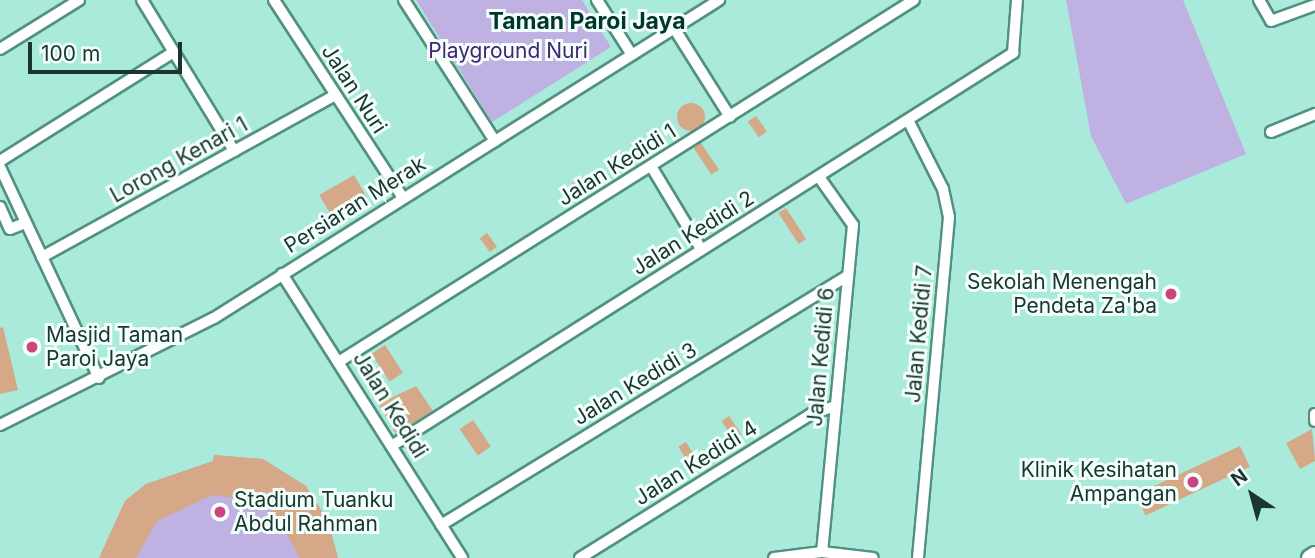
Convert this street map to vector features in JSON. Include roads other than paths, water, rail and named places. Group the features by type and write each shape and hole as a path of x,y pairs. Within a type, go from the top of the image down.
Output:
{"highway":[{"path":"1310,558 1315,555"}],"street":[{"path":"0,49 79,0"},
{"path":"142,0 234,151"},
{"name":"Jalan Nuri","path":"274,0 334,96 403,198"},
{"path":"404,0 495,141"},
{"path":"597,0 632,55"},
{"name":"Persiaran Merak","path":"0,425 99,378 282,274 718,0"},
{"name":"Jalan Kedidi 1","path":"340,360 914,0"},
{"name":"Jalan Kedidi 2","path":"393,445 701,249 909,122 1013,53 1017,0"},
{"path":"1259,0 1271,21 1315,5"},
{"path":"674,28 730,117"},
{"path":"0,161 174,52"},
{"name":"Lorong Kenari 1","path":"41,257 334,96"},
{"path":"1271,132 1315,114"},
{"name":"Jalan Kedidi 7","path":"909,122 943,189 949,217 918,558"},
{"path":"651,166 701,249"},
{"path":"0,167 99,378"},
{"name":"Jalan Kedidi 6","path":"819,177 853,225 822,552"},
{"path":"0,207 10,229 25,223"},
{"name":"Jalan Kedidi","path":"282,274 340,360 462,558"},
{"name":"Jalan Kedidi 3","path":"441,525 848,276"},
{"name":"Jalan Kedidi 4","path":"580,558 811,414 836,406"},
{"path":"1315,414 1315,421"},
{"path":"774,558 822,552 873,558"}],"place":[{"name":"Sekolah Menengah Pendeta Za'ba","path":"1171,294"},
{"name":"Masjid Taman Paroi Jaya","path":"32,347"},
{"name":"Klinik Kesihatan Ampangan","path":"1193,482"},
{"name":"Stadium Tuanku Abdul Rahman","path":"220,512"}],"district":[{"name":"Taman Paroi Jaya","path":"587,21"}],"park label":[{"name":"Playground Nuri","path":"508,51"}]}
